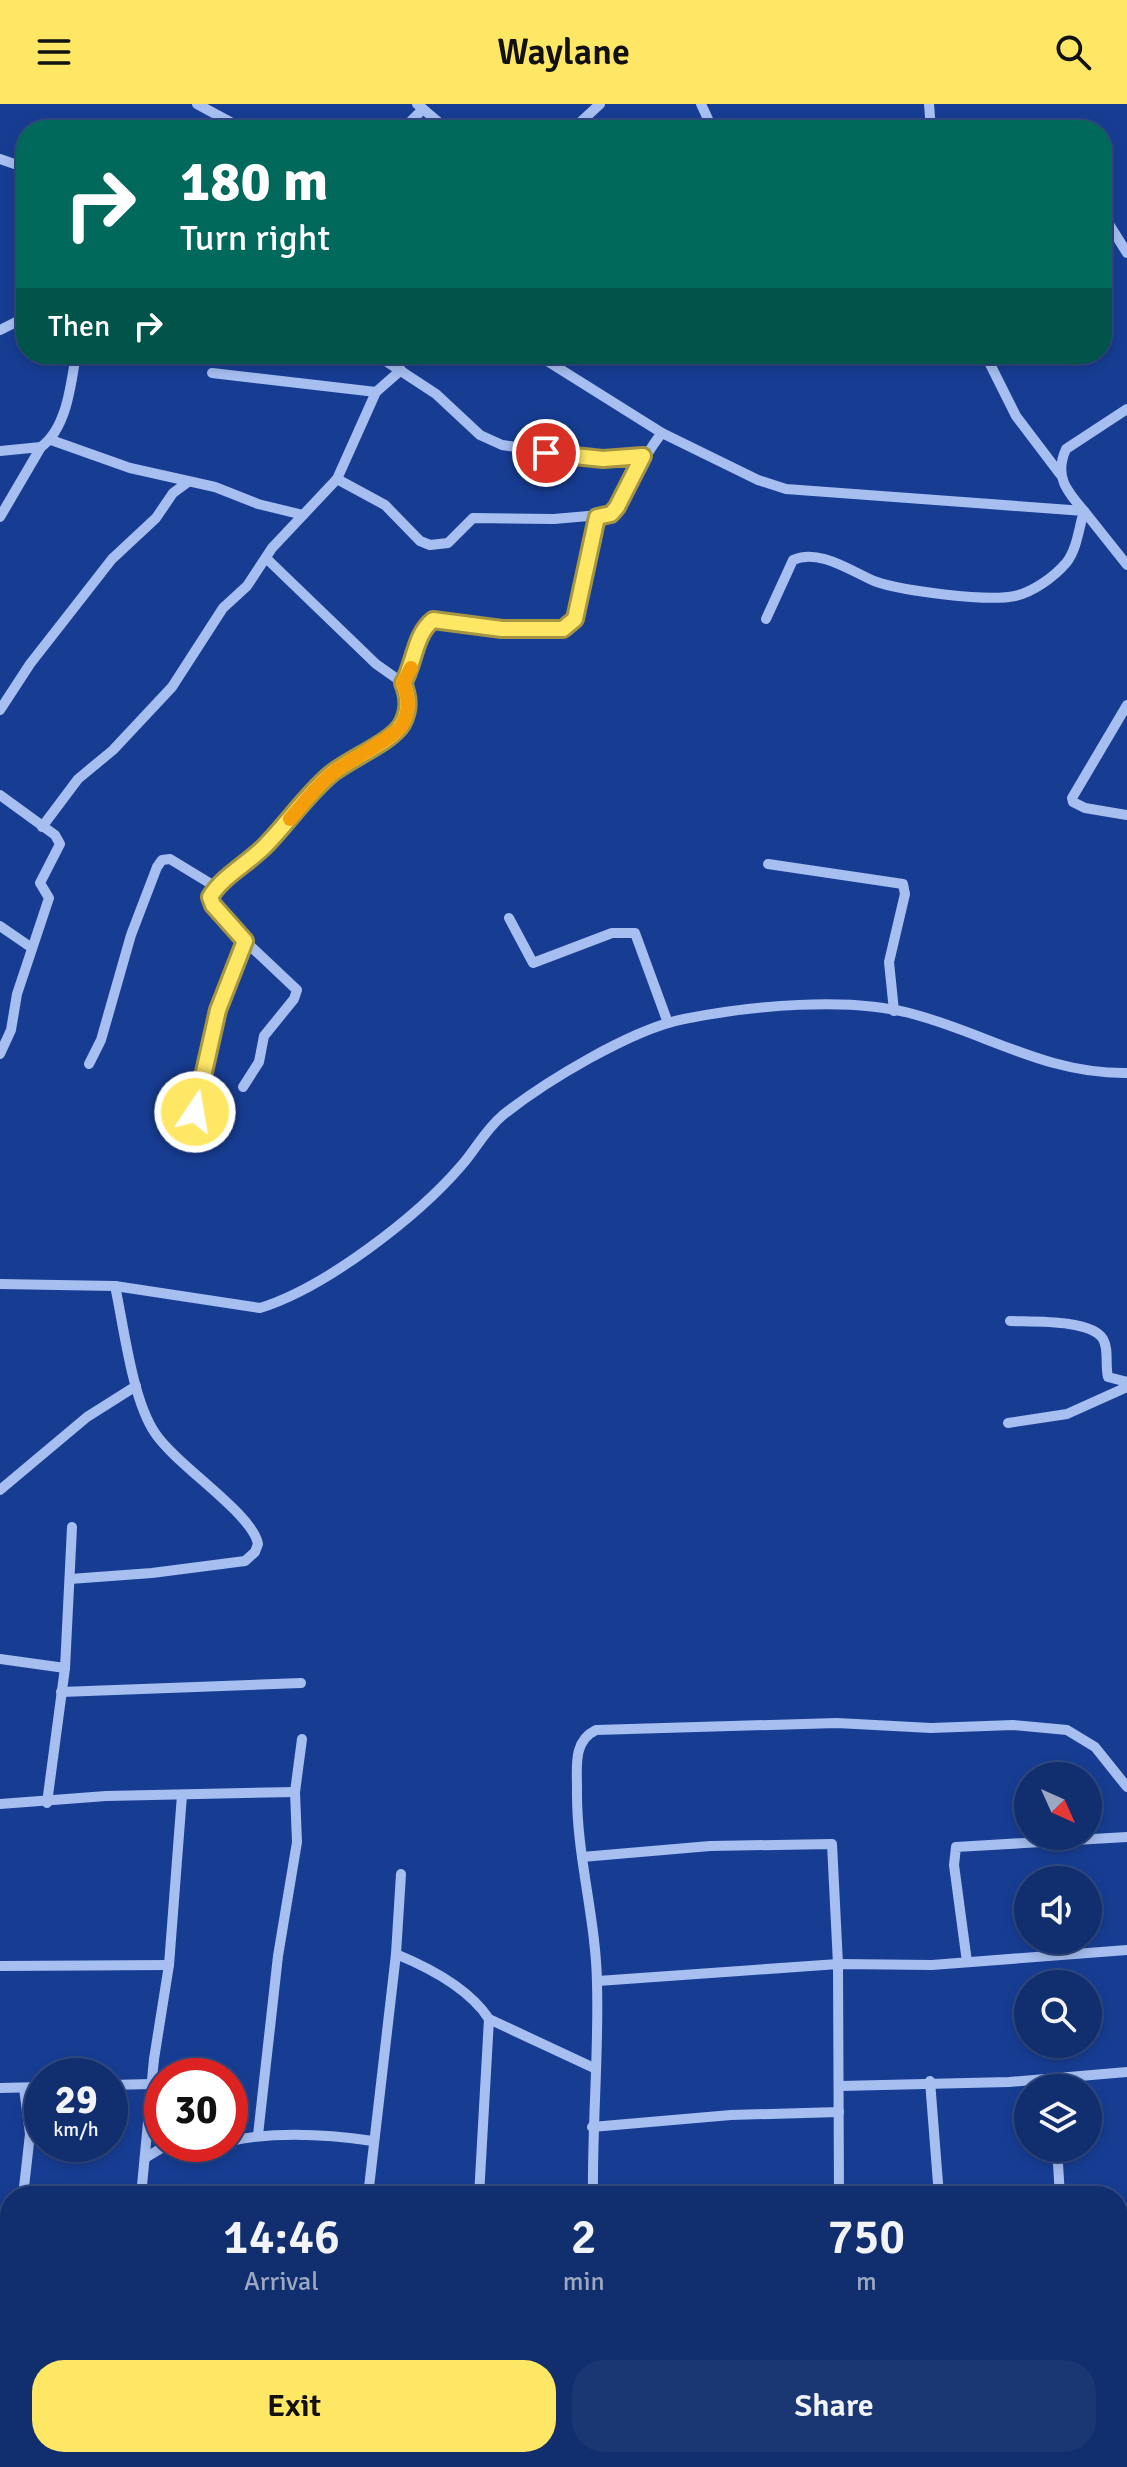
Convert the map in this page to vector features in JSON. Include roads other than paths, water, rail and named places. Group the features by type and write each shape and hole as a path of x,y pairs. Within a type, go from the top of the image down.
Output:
{"street":[{"path":"197,104 219,119"},
{"path":"583,120 600,104"},
{"path":"420,106 436,120"},
{"path":"1112,228 1126,248"},
{"path":"0,517 41,447 51,440 64,410 74,364"},
{"path":"391,364 436,394 480,435 502,445 603,459 643,456"},
{"path":"552,364 662,433 723,464 786,489 1084,511"},
{"path":"990,364 1016,416 1060,474 1068,493 1127,565"},
{"path":"42,827 78,779 113,750 180,677 213,621 247,586 266,558 337,479 376,392 401,370"},
{"path":"212,373 376,392"},
{"path":"1060,474 1066,449 1127,409"},
{"path":"337,479 385,505 420,541 430,545 448,543 473,518 597,517 611,514 643,456 662,433"},
{"path":"51,440 160,477 303,515"},
{"path":"0,451 41,447"},
{"path":"160,477 173,493"},
{"path":"0,710 30,664 112,559 156,518 173,493 188,482"},
{"path":"766,619 793,560 804,555 825,559 879,582 911,590 991,597 1030,591 1066,563 1084,511"},
{"path":"403,683 424,627 433,620 502,629 563,629 572,624 579,607 597,517"},
{"path":"243,1087 259,1062 264,1036 294,999 297,990 245,941 213,905 210,897 216,887 263,848 330,774 363,751 394,735 402,725 408,704 403,683 376,664 266,558"},
{"path":"1127,705 1072,798 1073,802 1085,808 1127,815"},
{"path":"0,795 55,835 60,844 40,883 49,898 17,994 11,1030 0,1054"},
{"path":"89,1064 101,1040 131,935 162,860 170,859 216,887"},
{"path":"768,864 903,884 905,894 889,962 894,1011"},
{"path":"509,918 533,963 612,933 635,933 668,1023"},
{"path":"0,926 32,948"},
{"path":"173,1128 182,1129 195,1112 218,1010 245,941"},
{"path":"0,1284 115,1286 260,1308 303,1291 392,1232 463,1165 476,1142 503,1116 566,1073 653,1027 668,1023 801,1006 894,1011 911,1013 1063,1068 1127,1073"},
{"path":"70,1579 152,1573 245,1561 255,1552 257,1537 247,1522 194,1477 157,1436 136,1386 115,1286"},
{"path":"1010,1321 1071,1324 1095,1332 1105,1344 1108,1377 1127,1384"},
{"path":"1008,1423 1067,1414 1127,1384"},
{"path":"0,1490 87,1417 136,1386"},
{"path":"47,1803 65,1668 72,1527"},
{"path":"0,1659 65,1668"},
{"path":"61,1692 301,1683"},
{"path":"593,2186 598,1981 582,1857 577,1761 581,1740 596,1730 837,1723 931,1728 1026,1726 1067,1730 1095,1747 1127,1787"},
{"path":"258,2135 278,1956 297,1842 295,1792 302,1739"},
{"path":"0,1804 47,1803 106,1796 295,1792"},
{"path":"156,2058 169,1965 182,1795"},
{"path":"967,1962 954,1865 956,1847 1127,1837"},
{"path":"582,1857 710,1846 832,1844 838,1964 839,2186"},
{"path":"369,2186 396,1954 401,1874"},
{"path":"598,1981 838,1964 967,1962 1127,1950"},
{"path":"396,1954 454,1984 480,2005 489,2019 594,2068"},
{"path":"0,1966 169,1965"},
{"path":"480,2186 489,2019"},
{"path":"1102,2075 1127,2072"},
{"path":"840,2086 930,2081 1014,2082"},
{"path":"930,2081 938,2186"},
{"path":"0,2088 24,2088"},
{"path":"592,2127 731,2115 839,2112"},
{"path":"248,2137 331,2134 373,2141"},
{"path":"24,2186 26,2162"},
{"path":"142,2186 145,2162"},
{"path":"1058,2162 1059,2186"}]}
